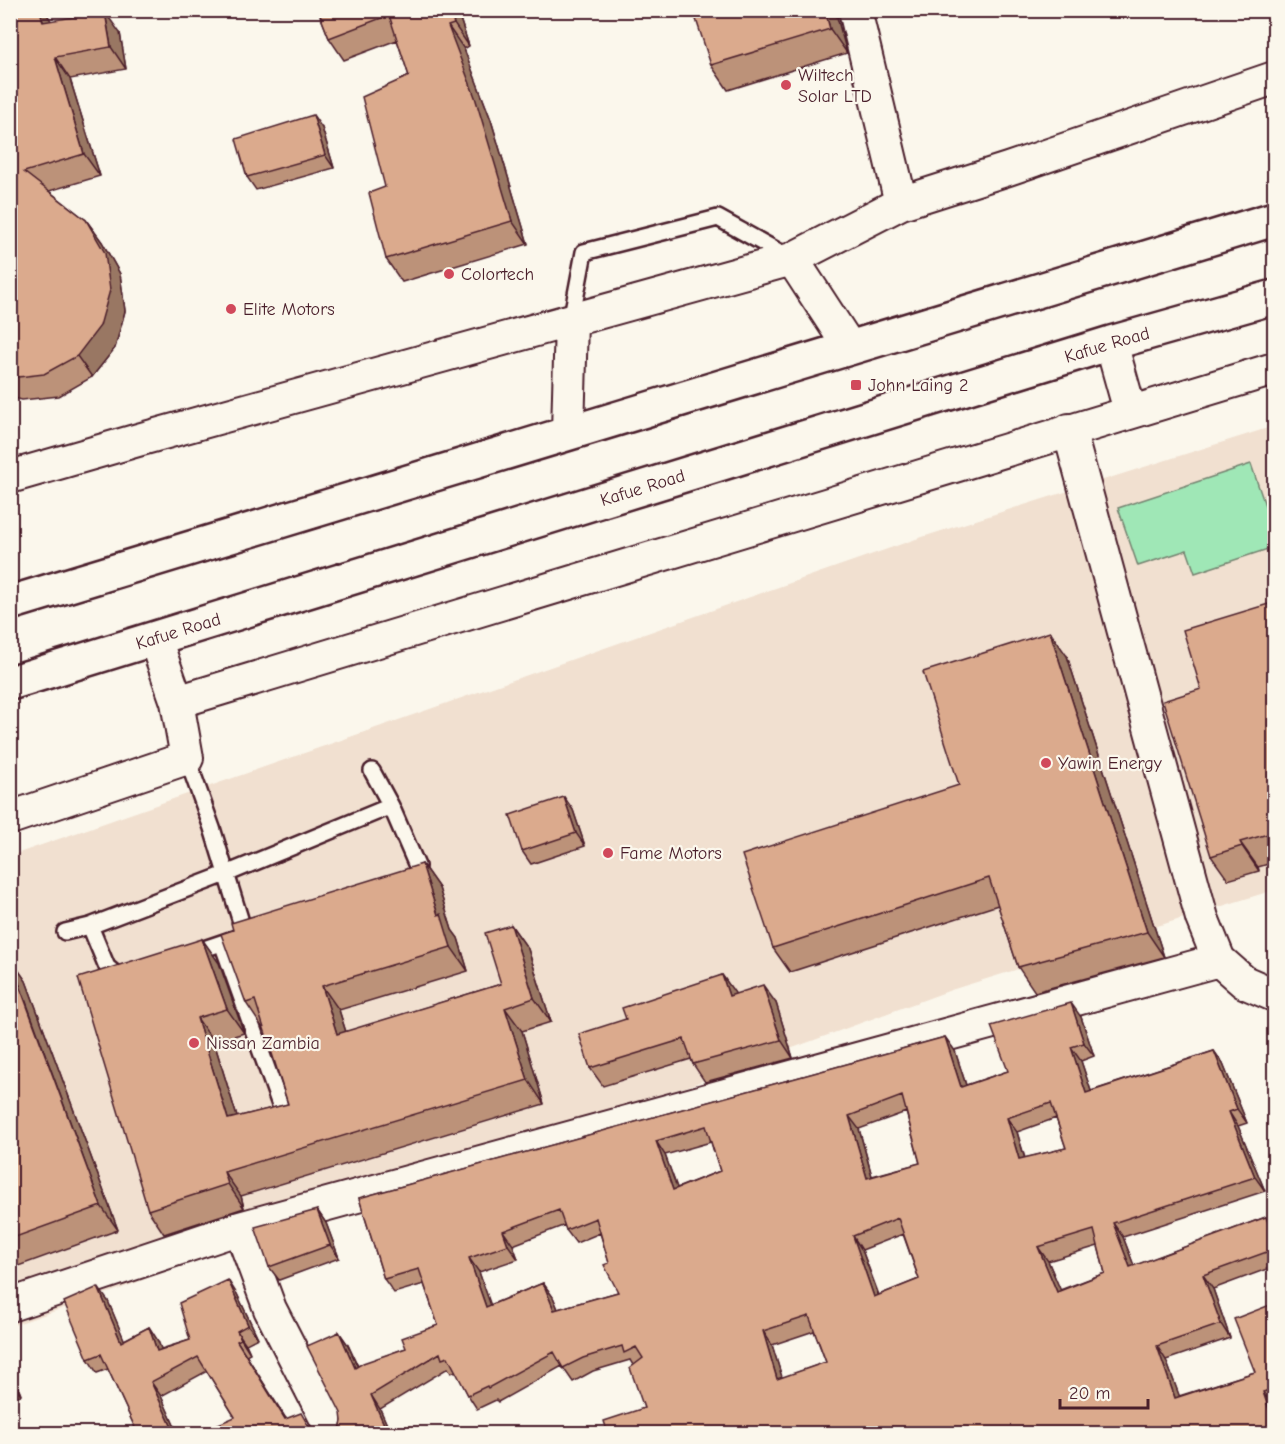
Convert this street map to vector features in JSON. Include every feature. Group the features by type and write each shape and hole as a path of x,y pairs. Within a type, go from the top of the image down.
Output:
{"main road":[{"path":"10,603 1275,219"},
{"name":"Kafue Road","path":"10,683 1110,344 1275,297"}],"street":[{"path":"855,10 900,203"},
{"path":"10,477 792,259 900,203 1008,169 1275,78"},
{"path":"792,259 850,348"},
{"path":"568,432 571,321"},
{"path":"1110,344 1130,411"},
{"path":"177,702 1130,411 1275,369"},
{"path":"1069,430 1202,918 1219,960 1244,982 1275,995"},
{"path":"10,818 187,758 177,702 156,639"},
{"path":"10,1305 240,1228 1219,960"},
{"path":"240,1228 270,1309 334,1434"}],"lane":[{"path":"571,321 584,252 718,218 792,259"},
{"path":"171,960 251,933 226,874 187,758"},
{"path":"372,771 391,806 417,866 416,876 408,883 398,886"},
{"path":"65,932 90,926 226,874 391,806"},
{"path":"90,926 111,972 119,978 140,971"},
{"path":"222,943 284,1116"}],"shaded area":[{"path":"1274,426 1274,890 951,990 683,1088 543,1128 509,1148 211,1253 120,1289 11,1326 10,856 916,539"}],"green space":[{"path":"1251,464 1274,532 1274,547 1195,573 1187,550 1138,566 1118,508"}],"building":[{"path":"10,10 40,10 43,22 105,12 111,47 55,57 84,154 24,172 86,220 105,253 110,290 100,326 77,356 44,374 10,378"},
{"path":"318,10 449,10 454,24 448,26 475,97 512,221 386,259 369,193 385,187 362,97 409,76 389,15 329,38"},
{"path":"693,10 825,10 830,29 711,65"},
{"path":"313,115 325,155 247,177 236,139"},
{"path":"1275,602 1275,832 1240,842 1242,846 1211,856 1163,701 1201,689 1183,630"},
{"path":"1050,632 1147,932 1018,967 989,878 773,948 742,855 959,785 923,672"},
{"path":"564,797 576,833 522,851 510,815"},
{"path":"422,864 451,947 322,986 337,1034 501,984 485,933 511,925 534,998 505,1008 528,1080 224,1172 228,1184 148,1210 78,978 202,939 227,1009 197,1018 228,1119 288,1104 255,1000 246,1003 221,934 233,930 231,923"},
{"path":"10,960 101,1206 10,1239"},
{"path":"722,975 729,996 763,985 781,1040 693,1064 684,1039 590,1068 579,1034 626,1019 622,1008"},
{"path":"1071,1003 1084,1043 1071,1047 1086,1093 1214,1051 1237,1109 1229,1112 1255,1177 1113,1223 1130,1267 1266,1217 1275,1241 1275,1249 1203,1275 1221,1324 1157,1346 1175,1398 1255,1372 1234,1319 1275,1303 1275,1388 1263,1392 1275,1427 1275,1434 608,1434 604,1421 644,1408 630,1368 643,1358 636,1347 624,1353 622,1346 583,1358 563,1368 554,1352 488,1388 487,1386 468,1395 448,1357 442,1359 440,1353 371,1395 386,1429 376,1434 335,1434 340,1430 341,1413 307,1346 339,1332 355,1368 406,1348 402,1338 438,1325 419,1269 384,1279 359,1198 945,1037 961,1087 1008,1071 991,1026","holes":["902,1096 920,1163 867,1178 849,1116","1051,1103 1066,1148 1019,1159 1007,1118","706,1126 720,1171 673,1190 656,1141","559,1210 566,1230 596,1218 609,1263 604,1265 618,1292 554,1310 543,1283 486,1307 469,1258 508,1245 503,1231","898,1218 919,1279 874,1297 853,1236","1094,1230 1105,1273 1057,1292 1038,1247","809,1316 826,1362 777,1379 763,1331"]},
{"path":"317,1210 330,1245 269,1267 255,1227"},
{"path":"228,1280 248,1325 237,1331 241,1339 237,1341 285,1419 301,1413 313,1434 195,1434 235,1417 198,1357 151,1382 175,1434 138,1434 101,1354 88,1359 64,1302 98,1287 121,1342 149,1327 157,1351 190,1340 179,1303"}],"place":[{"name":"Wiltech Solar LTD","path":"786,85"},
{"name":"Colortech","path":"449,274"},
{"name":"Elite Motors","path":"231,309"},
{"name":"John Laing 2","path":"856,385"},
{"name":"Yawin Energy","path":"1046,763"},
{"name":"Fame Motors","path":"608,853"},
{"name":"Nissan Zambia","path":"194,1043"}]}
